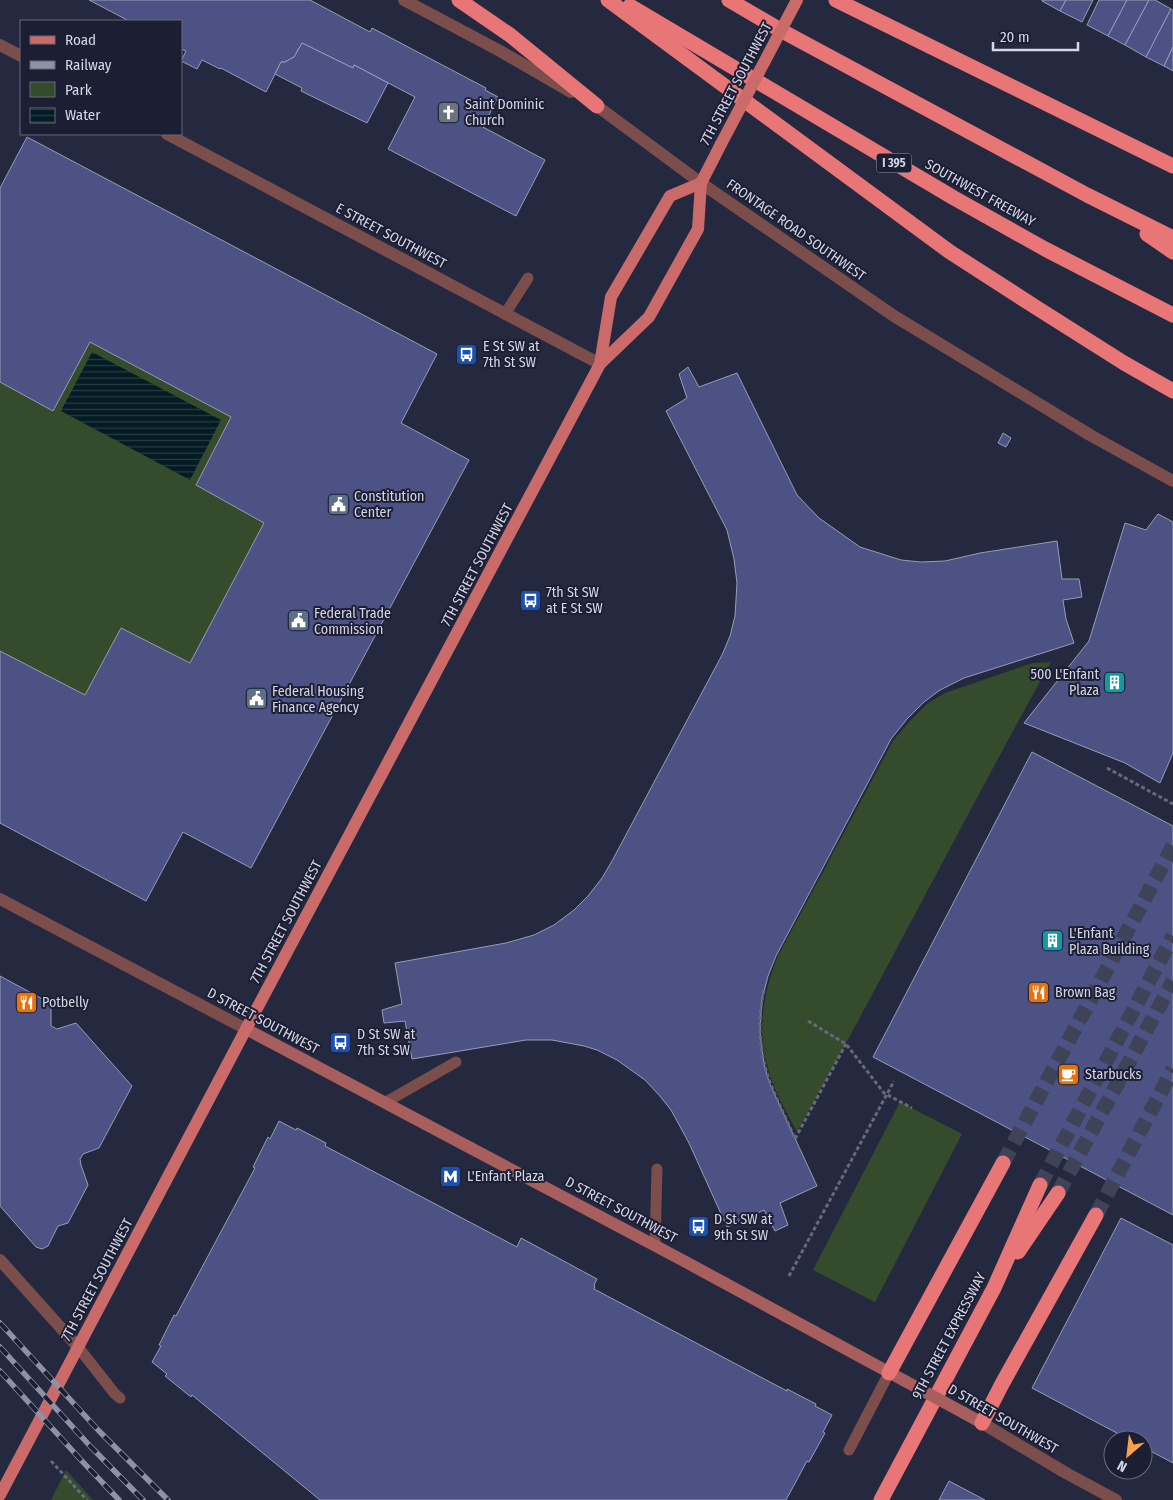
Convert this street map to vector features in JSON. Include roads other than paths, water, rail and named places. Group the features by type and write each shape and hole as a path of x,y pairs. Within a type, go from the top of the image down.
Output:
{"highway":[{"path":"459,0 510,35 598,106"},
{"path":"608,0 950,252 1124,363 1173,390"},
{"name":"SOUTHWEST FREEWAY","path":"620,0 954,198 1053,253 1173,315"},
{"path":"729,0 782,31 1087,195 1173,238"},
{"path":"836,0 1173,166"},
{"path":"1094,127 1173,173"},
{"path":"1087,195 1173,252"},
{"path":"889,1373 1003,1163"},
{"name":"9TH STREET EXPRESSWAY","path":"881,1500 994,1288 1040,1185"},
{"path":"994,1288 1058,1193"},
{"path":"982,1423 1096,1215"}],"main road":[{"name":"7TH STREET SOUTHWEST","path":"600,364 650,317 698,229 701,183 797,0"},
{"name":"7TH STREET SOUTHWEST","path":"0,1495 600,364 611,297 670,196 701,183"},
{"name":"D STREET SOUTHWEST","path":"246,1029 654,1245 982,1423"}],"street":[{"name":"FRONTAGE ROAD SOUTHWEST","path":"404,0 598,106 701,183 894,316 1090,435 1173,481"},
{"path":"0,45 20,55"},
{"name":"E STREET SOUTHWEST","path":"169,135 600,364"},
{"name":"D STREET SOUTHWEST","path":"0,899 246,1029"},
{"path":"0,1260 78,1347"},
{"name":"D STREET SOUTHWEST","path":"982,1423 1116,1500"}],"lane":[{"path":"505,314 528,278"},
{"path":"386,1102 456,1062"},
{"path":"654,1245 657,1169"},
{"path":"78,1347 120,1398"},
{"path":"849,1450 889,1373"}],"water":[{"path":"92,352 221,420 190,480 61,411"}],"tunnel":[{"path":"1003,1163 1173,846"},
{"path":"1040,1185 1173,936"},
{"path":"1058,1193 1173,981"},
{"path":"1096,1215 1173,1069"}],"railway":[{"path":"0,1323 99,1431 168,1500"},
{"path":"0,1347 90,1446 143,1500"},
{"path":"0,1371 119,1500"}],"place":[{"name":"Saint Dominic Church","path":"449,112"},
{"name":"E St SW at 7th St SW","path":"467,354"},
{"name":"Constitution Center","path":"338,504"},
{"name":"7th St SW at E St SW","path":"530,600"},
{"name":"Federal Trade Commission","path":"298,621"},
{"name":"500 L'Enfant Plaza","path":"1115,682"},
{"name":"Federal Housing Finance Agency","path":"256,699"},
{"name":"L'Enfant Plaza Building","path":"1053,941"},
{"name":"Brown Bag","path":"1039,992"},
{"name":"Potbelly","path":"26,1002"},
{"name":"D St SW at 7th St SW","path":"341,1042"},
{"name":"Starbucks","path":"1069,1074"},
{"name":"L'Enfant Plaza","path":"451,1176"},
{"name":"D St SW at 9th St SW","path":"698,1227"}]}
